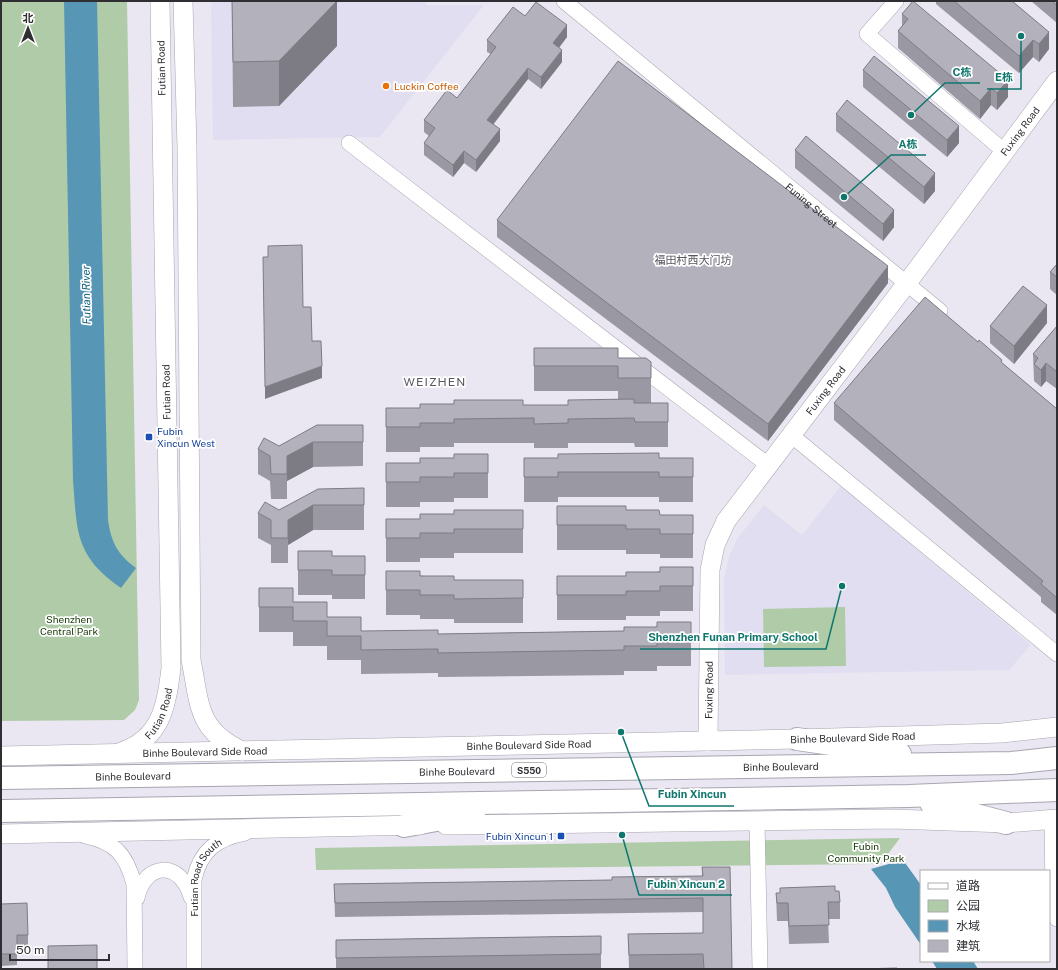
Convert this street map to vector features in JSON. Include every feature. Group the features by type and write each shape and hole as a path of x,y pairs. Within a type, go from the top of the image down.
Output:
{"highway":[{"path":"797,739 964,764"},
{"name":"Binhe Boulevard","path":"1,778 964,764 1011,763 1057,758"},
{"path":"1,811 909,796 1057,790"},
{"path":"909,796 1006,823"},
{"path":"404,826 540,801"}],"main road":[{"name":"Futian Road","path":"111,755 138,744 148,737 157,726 166,702 171,668 160,1"},
{"path":"183,1 187,148 192,660 201,713 207,724 227,744 242,751"},
{"name":"Fuxing Road","path":"708,741 709,584 715,545 726,521 907,283 1057,81"},
{"name":"Binhe Boulevard Side Road","path":"1,756 111,755 797,739 1002,733 1057,727"},
{"path":"1,834 269,828 892,819 1006,823 1054,819"}],"street":[{"name":"Funing Street","path":"564,1 949,319"},
{"path":"896,1 868,34 1005,152"},
{"path":"349,143 768,466"},
{"path":"791,435 1057,654"},
{"path":"1054,819 1053,899 1057,919"},
{"path":"757,821 760,969"},
{"name":"Futian Road South","path":"194,969 194,880 196,867 202,855 213,845 226,839 269,828"},
{"path":"73,833 96,838 108,843 117,849 130,870 134,884 135,969"},
{"path":"134,908 139,888 143,881 152,873 165,870 173,872 185,882 193,906"}],"shaded area":[{"path":"211,1 426,1 426,5 484,5 380,137 213,140"},
{"path":"841,486 1031,645 1009,670 725,675 724,579 729,556 737,539 764,505 802,535"}],"green space":[{"name":"Shenzhen Central Park","path":"1,1 127,1 139,700 135,710 124,720 1,721"},
{"path":"845,607 846,666 764,667 763,609"},
{"name":"Fubin Community Park","path":"900,838 885,858 872,864 316,870 315,848"}],"water":[{"name":"Futian River","path":"64,1 97,1 108,520 111,535 116,547 124,558 136,568 121,588 95,565 87,553 81,542 76,514 73,480"},
{"path":"903,860 920,884 920,944 895,907 886,888 871,869"},
{"path":"933,962 974,962 978,969 937,969"}],"building":[{"path":"232,1 337,1 279,61 233,62"},
{"path":"913,1 1008,80 997,93 991,88 980,101 898,31 908,19 902,14"},
{"path":"954,1 1012,1 1049,32 1039,44 1033,40 1019,56"},
{"path":"1052,1 1057,1 1057,6"},
{"path":"536,2 567,25 553,43 562,50 541,77 528,68 487,120 500,129 476,160 464,151 453,165 424,143 435,128 424,120 447,90 457,98 496,47 487,40 513,7 525,16"},
{"path":"874,56 959,126 947,140 863,70"},
{"path":"618,61 888,266 768,424 497,220"},
{"path":"847,100 935,173 924,187 836,114"},
{"path":"806,136 894,210 883,224 795,150"},
{"path":"302,245 303,307 311,307 312,341 321,341 322,366 265,387 263,257 268,257 268,246"},
{"path":"1057,264 1057,277 1050,272"},
{"path":"1023,286 1047,305 1014,346 990,326"},
{"path":"925,297 978,342 979,340 1002,360 1001,362 1057,409 1057,598 1041,584 1043,581 834,403"},
{"path":"1057,326 1057,372 1046,363 1041,370 1034,364 1038,358 1033,354"},
{"path":"534,348 618,348 618,358 646,358 651,362 651,378 618,378 618,366 534,366"},
{"path":"634,399 634,403 668,403 668,422 635,422 634,418 568,419 568,423 534,424 534,418 454,419 454,423 420,423 420,427 386,427 386,408 420,408 420,404 454,404 454,400 523,400 523,405 568,405 568,400"},
{"path":"317,425 363,425 363,442 313,442 287,456 287,474 271,474 270,456 258,449 264,438 279,446"},
{"path":"659,453 659,458 693,458 693,477 659,477 659,472 558,472 558,477 524,477 524,458 558,458 558,454"},
{"path":"454,454 488,454 488,473 454,473 454,477 420,477 420,482 386,482 386,463 420,463 420,458 454,458"},
{"path":"364,488 364,505 313,505 288,520 288,538 271,538 271,520 258,513 265,502 279,510 318,489"},
{"path":"557,506 626,506 626,510 659,510 660,515 693,515 693,534 660,534 660,529 626,529 626,525 557,525"},
{"path":"454,510 523,510 523,529 454,529 454,533 420,533 420,538 386,538 386,519 420,519 420,514 454,514"},
{"path":"298,551 332,551 332,556 365,556 365,575 332,575 332,570 298,570"},
{"path":"660,567 693,567 693,586 660,586 660,591 626,591 626,595 557,595 557,576 626,576 626,572 660,572"},
{"path":"386,571 420,571 420,576 454,576 454,580 523,580 523,598 454,599 454,595 420,595 420,590 386,590"},
{"path":"259,588 293,588 293,602 327,602 327,617 361,617 361,631 438,630 438,634 624,631 624,627 657,627 657,622 691,622 691,641 657,641 657,646 624,646 624,650 438,653 438,649 361,650 361,636 327,636 327,621 293,621 293,607 259,607"},
{"path":"702,867 730,867 732,969 704,969 703,954 629,955 628,934 703,933 703,898 335,903 334,884 612,880 612,877 703,876"},
{"path":"835,886 835,891 839,891 840,902 828,902 829,925 789,926 788,903 777,903 776,893 780,893 780,888"},
{"path":"27,903 28,935 17,935 17,954 1,954 1,904"},
{"path":"601,936 601,954 336,958 336,940"},
{"path":"97,945 97,969 48,969 48,946"},
{"path":"897,968 897,969 859,969"}],"place":[{"name":"E栋","path":"1021,36"},
{"name":"Luckin Coffee","path":"386,86"},
{"name":"C栋","path":"911,115"},
{"name":"A栋","path":"844,197"},
{"name":"Fubin Xincun West","path":"149,437"},
{"name":"Shenzhen Funan Primary School","path":"842,586"},
{"name":"Fubin Xincun","path":"621,732"},
{"name":"Fubin Xincun 2","path":"622,835"},
{"name":"Fubin Xincun 1","path":"561,836"}],"district":[{"name":"福田村西大门坊","path":"693,260"},
{"name":"WEIZHEN","path":"435,382"}]}
